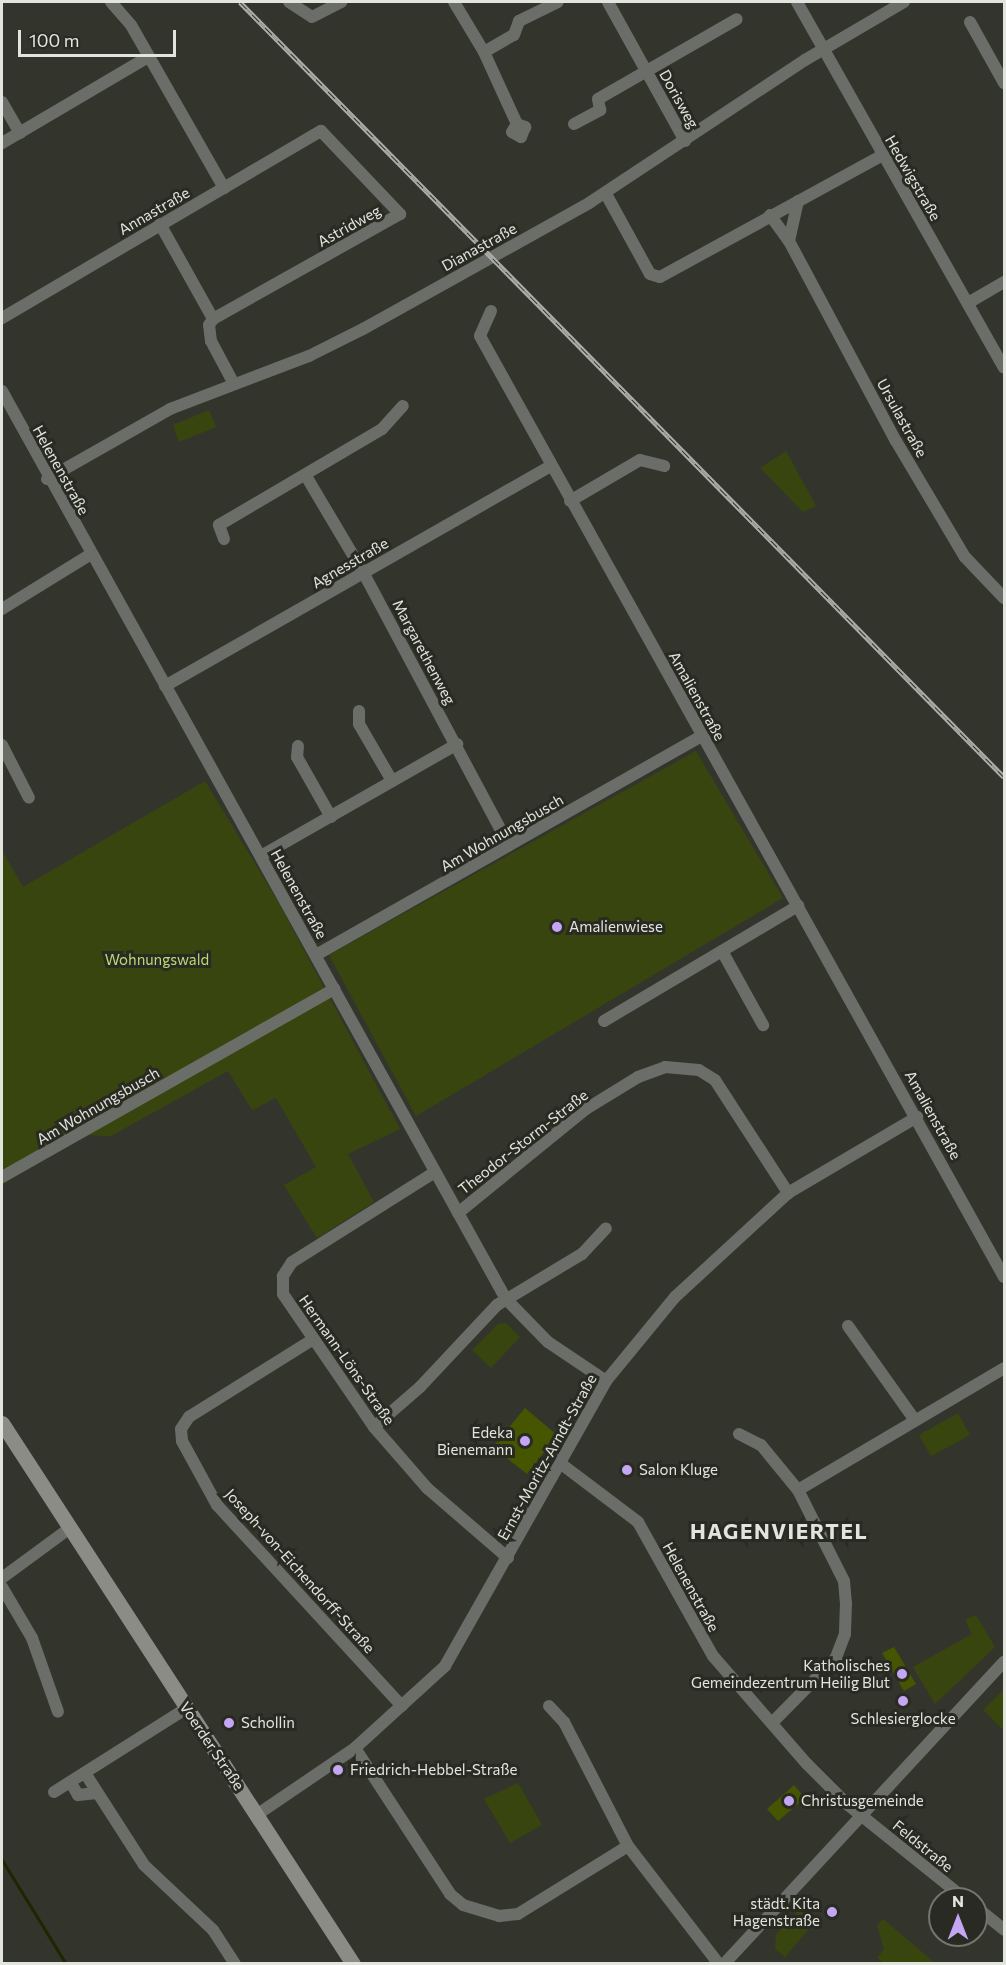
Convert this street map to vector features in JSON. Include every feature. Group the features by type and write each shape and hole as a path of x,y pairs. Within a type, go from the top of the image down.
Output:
{"main road":[{"name":"Voerder Straße","path":"2,1423 186,1708 258,1814 353,1964"}],"street":[{"path":"111,2 131,25 224,188"},
{"path":"289,2 312,17 341,2"},
{"path":"454,2 484,52 517,124"},
{"path":"484,52 514,35 519,21 558,2"},
{"name":"Dorisweg","path":"608,2 686,141"},
{"name":"Hedwigstraße","path":"797,2 1005,368"},
{"name":"Dianastraße","path":"47,479 170,409 309,356 363,329 606,194 823,48 904,2"},
{"name":"Dorisweg","path":"574,124 600,110 598,99 737,19"},
{"path":"970,22 1005,83"},
{"path":"2,143 148,57"},
{"path":"2,102 20,133"},
{"name":"Annastraße","path":"2,318 321,131"},
{"name":"Astridweg","path":"213,319 400,214 321,131"},
{"path":"606,194 650,274 660,276 883,155"},
{"path":"789,241 798,201"},
{"name":"Ursulastraße","path":"770,215 789,241 896,441 965,557 1005,598"},
{"path":"160,224 213,319 209,325 211,341 234,384"},
{"path":"968,303 1005,282"},
{"name":"Amalienstraße","path":"491,311 480,336 1005,1277"},
{"name":"Helenenstraße","path":"2,391 47,479 261,856 506,1299 548,1342 606,1381"},
{"path":"224,539 219,525 306,476 382,429 403,406"},
{"path":"570,501 640,460 664,466"},
{"name":"Agnesstraße","path":"165,686 551,466"},
{"name":"Margarethenweg","path":"306,476 363,572 457,744 509,846"},
{"path":"2,609 91,554"},
{"path":"359,711 359,724 393,781"},
{"name":"Am Wohnungsbusch","path":"316,955 702,736"},
{"path":"261,856 457,744"},
{"path":"2,745 29,798"},
{"path":"298,746 297,757 331,817"},
{"path":"604,1021 798,906"},
{"path":"722,951 763,1024"},
{"name":"Am Wohnungsbusch","path":"2,1178 334,989"},
{"name":"Theodor-Storm-Straße","path":"458,1213 586,1109 638,1077 664,1067 699,1070 715,1080 788,1193"},
{"name":"Ernst-Moritz-Arndt-Straße","path":"258,1814 355,1748 445,1666 606,1381 682,1289 788,1193 917,1118"},
{"name":"Hermann-Löns-Straße","path":"435,1172 292,1262 283,1276 284,1294 312,1340 374,1427 426,1488 508,1558"},
{"path":"374,1427 506,1299 582,1254 606,1228"},
{"path":"848,1326 914,1419"},
{"name":"Joseph-von-Eichendorff-Straße","path":"312,1340 189,1417 181,1429 182,1441 218,1505 402,1706"},
{"path":"798,1490 914,1419 1005,1368"},
{"path":"739,1434 760,1445 798,1490 844,1581 845,1634 836,1658 772,1724"},
{"name":"Helenenstraße","path":"560,1463 638,1522 713,1656 772,1724 861,1816"},
{"path":"2,1578 70,1528"},
{"path":"2,1587 32,1638 58,1712"},
{"path":"724,1964 1005,1662"},
{"path":"549,1706 564,1722 628,1846 719,1964"},
{"path":"54,1792 186,1708"},
{"path":"355,1748 450,1894 463,1905 498,1916 518,1914 585,1877 628,1846"},
{"path":"85,1773 144,1865 213,1930 235,1964"},
{"path":"70,1783 78,1795 97,1793"},
{"name":"Feldstraße","path":"861,1816 950,1887"},
{"path":"988,1915 1003,1926"}],"green space":[{"path":"209,410 216,427 179,442 173,425"},
{"path":"786,451 816,506 803,512 760,468"},
{"name":"Amalienwiese","path":"696,751 783,898 416,1116 329,955"},
{"name":"Wohnungswald","path":"205,781 277,900 400,1129 348,1154 374,1202 317,1238 284,1185 316,1167 276,1098 252,1110 228,1071 111,1136 82,1135 2,1185 2,850 23,887"},
{"path":"506,1323 520,1337 491,1368 472,1350 498,1324"},
{"path":"958,1413 970,1435 931,1456 919,1435"},
{"path":"976,1615 995,1647 935,1704 913,1667 972,1634 965,1620"},
{"path":"1004,1689 1004,1731 983,1710"},
{"path":"518,1783 542,1825 510,1843 484,1799"},
{"path":"799,1910 814,1923 785,1957 775,1949 776,1934"},
{"path":"883,1919 935,1963 884,1963 877,1958 884,1949 877,1925"}],"building":[{"name":"Edeka Bienemann","path":"525,1408 557,1435 527,1474 493,1447"},
{"name":"Katholisches Gemeindezentrum Heilig Blut","path":"894,1647 916,1684 904,1691 882,1653"},
{"name":"Christusgemeinde","path":"794,1785 805,1798 778,1821 767,1809"}],"waterway":[{"path":"2,1860 66,1964"}],"railway":[{"path":"240,2 1004,777"}],"place":[{"name":"Amalienwiese","path":"557,927"},
{"name":"Edeka Bienemann","path":"525,1441"},
{"name":"Salon Kluge","path":"627,1470"},
{"name":"Katholisches Gemeindezentrum Heilig Blut","path":"902,1674"},
{"name":"Schlesierglocke","path":"903,1701"},
{"name":"Schollin","path":"229,1723"},
{"name":"Friedrich-Hebbel-Straße","path":"338,1770"},
{"name":"Christusgemeinde","path":"789,1801"},
{"name":"städt. Kita Hagenstraße","path":"832,1912"}],"district":[{"name":"HAGENVIERTEL","path":"779,1531"}]}
